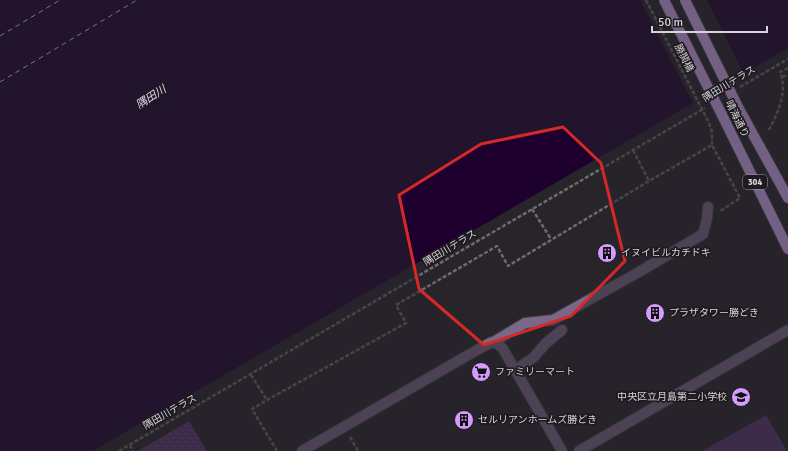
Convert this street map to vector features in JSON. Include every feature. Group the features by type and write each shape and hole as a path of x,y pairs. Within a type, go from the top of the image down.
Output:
{"main road":[{"name":"晴海通り","path":"664,0 788,249"},
{"name":"晴海通り","path":"684,0 738,107 788,198"}],"street":[{"path":"302,451 525,323 553,320 703,234 707,219 708,207"},
{"path":"515,370 534,358 546,343 562,330"},
{"path":"579,451 788,330"},
{"path":"492,343 499,345 503,349 562,451"}],"path":[{"name":"勝鬨橋","path":"646,0 709,123 712,132 712,145"},
{"name":"隅田川テラス","path":"740,87 788,59"},
{"path":"769,130 783,102 784,80 780,72 788,68"},
{"path":"782,77 788,74"},
{"name":"隅田川テラス","path":"119,451 706,108"},
{"path":"277,451 252,409 406,323 396,305 498,246 508,266 712,145 740,198 707,219"},
{"path":"633,150 649,181"},
{"path":"532,209 552,239"},
{"path":"251,375 266,400"},
{"path":"349,434 358,451"},
{"path":"130,445 133,451"}],"highlighted area":[{"path":"563,127 601,163 625,261 571,316 484,345 419,289 399,195 481,144"}],"shaded area":[{"path":"766,415 787,451 702,451"},
{"path":"189,421 207,451 138,451"}],"water":[{"name":"隅田川","path":"0,0 788,0 788,48 93,451 0,451"}],"pier":[{"path":"640,0 707,0 745,76 694,105"}],"ferry route":[{"path":"0,36 60,0"},
{"path":"0,82 137,0"}],"place":[{"name":"イヌイビルカチドキ","path":"607,253"},
{"name":"プラザタワー勝どき","path":"655,313"},
{"name":"ファミリーマート","path":"481,372"},
{"name":"中央区立月島第二小学校","path":"741,397"},
{"name":"セルリアンホームズ勝どき","path":"464,420"}]}
